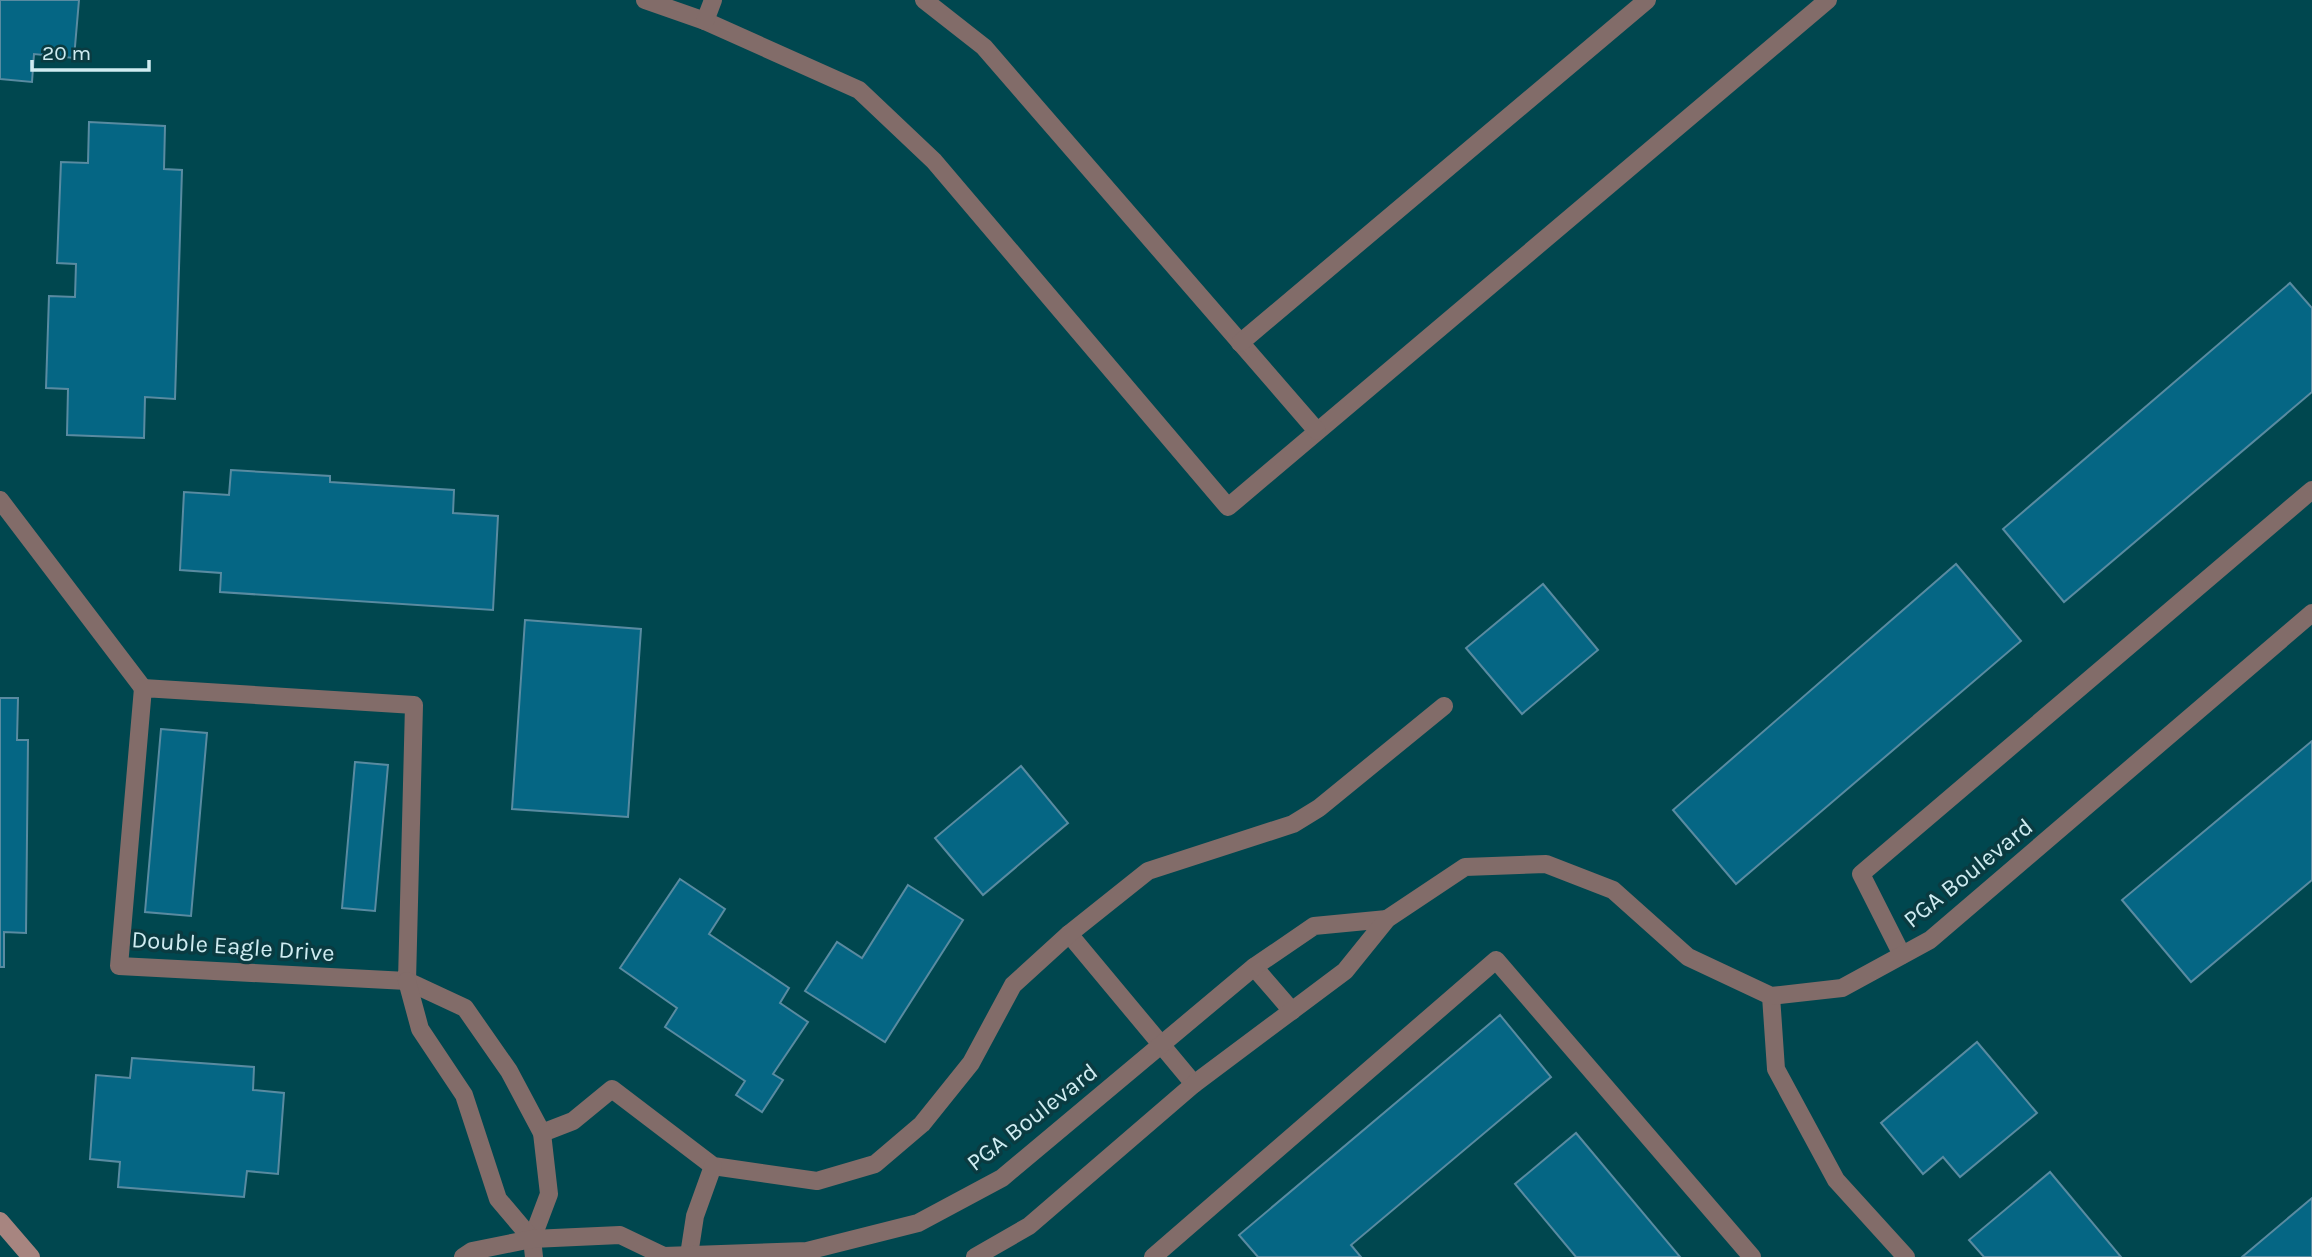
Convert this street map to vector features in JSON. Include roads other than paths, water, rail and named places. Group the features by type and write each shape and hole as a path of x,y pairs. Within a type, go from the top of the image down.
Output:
{"street":[{"path":"645,0 705,21 859,90 934,161 1228,507 1828,0"},
{"path":"705,21 713,0"},
{"path":"924,0 984,47 1317,431"},
{"path":"1240,343 1647,0"},
{"path":"1902,956 1861,874 2312,490"},
{"path":"0,500 143,688 414,705 407,981 420,1029 464,1094 498,1199 533,1248"},
{"name":"PGA Boulevard","path":"975,1257 1029,1226 1194,1084 1345,971 1387,919 1465,867 1546,864 1613,890 1688,957 1772,996 1842,988 1930,940 2312,613"},
{"name":"Double Eagle Drive","path":"143,688 119,966 407,981 465,1008 509,1071 541,1133 549,1194 533,1248"},
{"path":"541,1133 573,1121 612,1089 713,1166 817,1181 875,1164 922,1124 971,1063 1013,985 1069,934 1148,871 1293,824 1319,808 1444,706"},
{"name":"PGA Boulevard","path":"463,1257 472,1251 533,1248 620,1235 664,1256 807,1251 918,1223 1002,1178 1254,967 1314,926 1387,919"},
{"path":"1069,934 1194,1084"},
{"path":"1153,1257 1496,960 1752,1257"},
{"path":"1254,967 1292,1011"},
{"path":"1772,996 1776,1069 1836,1180 1906,1257"},
{"path":"689,1255 695,1216 713,1166"},
{"path":"0,1221 31,1257"}]}
